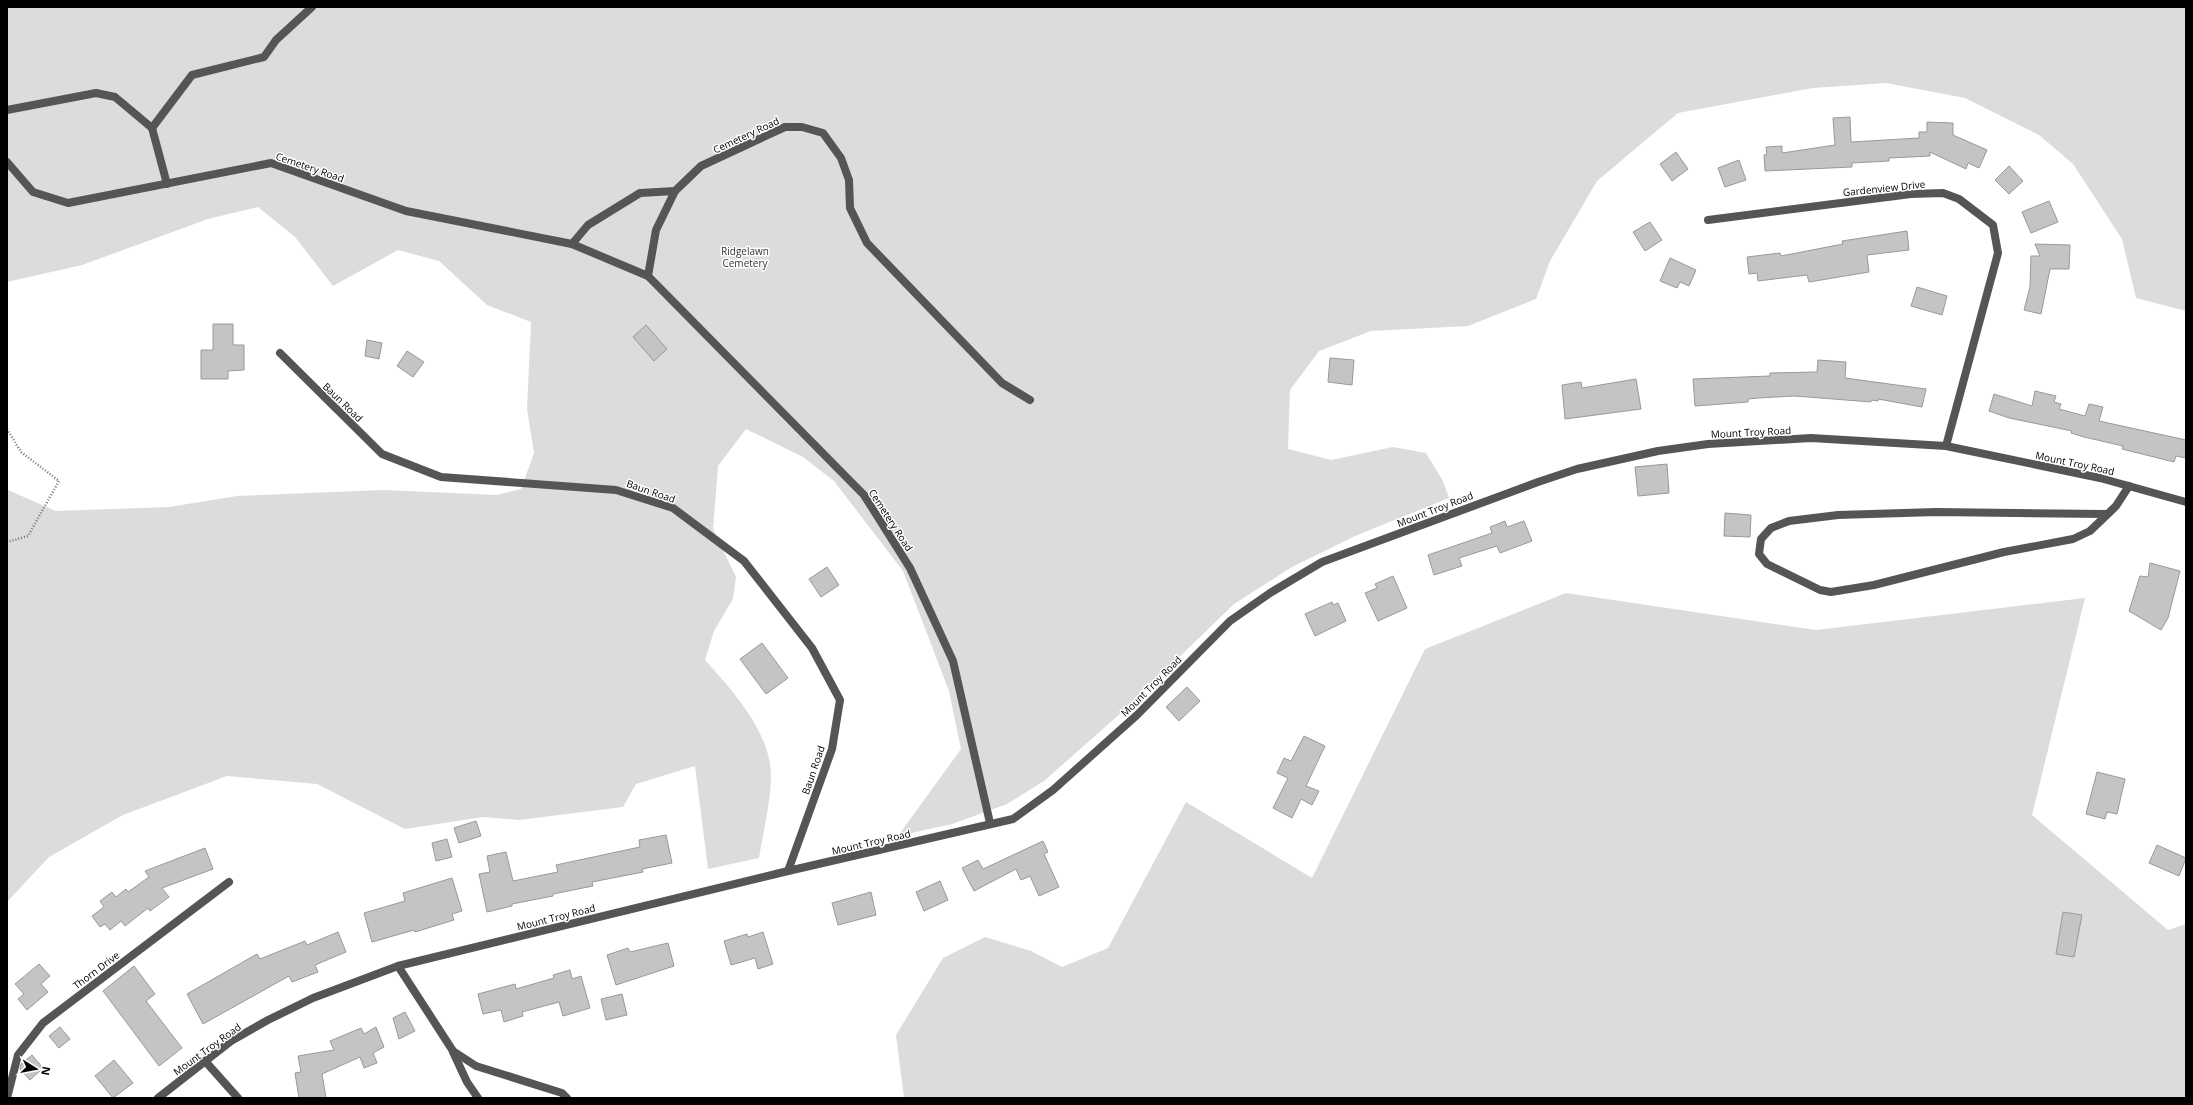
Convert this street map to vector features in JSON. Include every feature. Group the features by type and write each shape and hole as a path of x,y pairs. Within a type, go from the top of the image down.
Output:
{"street":[{"path":"152,128 192,75 264,57 276,40 312,7"},
{"path":"7,110 96,93 115,97 152,128 168,184"},
{"name":"Cemetery Road","path":"648,276 656,230 675,191 701,166 785,127 802,126 823,133 842,158 849,180 850,208 867,243 1002,383 1030,400"},
{"name":"Cemetery Road","path":"7,162 16,175 33,192 68,203 271,164 406,211 572,244 648,276 864,495 906,562 953,661 990,823"},
{"path":"572,244 588,225 640,193 675,191"},
{"name":"Gardenview Drive","path":"1708,220 1911,194 1942,193 1959,199 1993,225 1998,252 1946,446"},
{"name":"Baun Road","path":"280,353 382,454 441,477 616,490 673,508 744,561 812,648 840,700 832,749 788,871"},
{"name":"Mount Troy Road","path":"158,1098 231,1041 268,1020 313,998 398,966 788,871 916,842 990,823 1013,819 1053,790 1137,716 1230,621 1270,593 1322,562 1544,479 1577,469 1658,451 1708,444 1811,438 1946,446 2100,478 2186,502"},
{"path":"2106,514 1936,512 1838,515 1789,521 1771,528 1761,540 1759,554 1767,564 1820,590 1831,592 1874,585 2004,552 2073,539 2090,531 2116,506 2129,486"},
{"name":"Thorn Drive","path":"7,1098 18,1055 43,1024 229,882"},
{"path":"398,966 453,1051 467,1082 478,1098"},
{"path":"453,1051 476,1066 562,1094 567,1098"},
{"path":"205,1061 238,1098"}],"path":[{"path":"7,429 21,452 59,481 28,536 7,542"}],"green space":[{"name":"Ridgelawn Cemetery","path":"7,7 2186,7 2186,311 2136,298 2122,239 2073,164 2039,135 1965,98 1886,83 1813,88 1678,113 1597,181 1550,261 1536,299 1468,326 1371,331 1319,351 1290,390 1288,449 1331,460 1393,447 1426,453 1443,481 1449,498 1355,536 1292,567 1234,604 1130,705 1044,781 1007,804 952,824 898,836 961,749 949,691 903,571 834,481 803,457 746,429 718,466 713,529 736,577 733,599 714,631 705,660 738,699 758,729 765,744 771,776 770,796 759,858 708,869 695,766 636,784 623,807 519,820 483,817 405,829 317,784 227,776 123,815 49,857 7,902 7,487 8,490 56,511 169,507 237,496 384,490 497,495 521,489 534,453 527,409 531,322 487,305 439,261 398,250 333,286 295,237 258,207 208,219 82,265 7,282"},
{"path":"1566,593 1816,630 2085,598 2032,815 2168,930 2186,924 2186,1098 904,1098 896,1035 943,958 985,937 1031,951 1062,967 1108,948 1186,802 1312,878 1425,649"}],"building":[{"path":"1850,117 1851,142 1919,138 1919,132 1927,132 1927,122 1953,123 1953,135 1987,150 1979,168 1968,163 1966,169 1930,152 1930,156 1889,158 1889,161 1852,163 1852,167 1765,171 1764,155 1767,154 1766,147 1782,146 1782,153 1835,145 1833,118"},
{"path":"1676,152 1688,169 1672,181 1660,164"},
{"path":"1739,160 1746,180 1725,187 1718,168"},
{"path":"2009,166 2023,181 2009,194 1995,180"},
{"path":"2049,201 2058,222 2031,233 2022,212"},
{"path":"1650,222 1662,240 1645,251 1633,232"},
{"path":"1907,231 1909,250 1867,255 1869,272 1809,282 1807,275 1758,281 1757,273 1749,274 1747,257 1780,253 1781,256 1843,244 1842,241"},
{"path":"2035,244 2070,245 2069,269 2050,269 2041,314 2024,310 2030,287 2031,256 2040,256"},
{"path":"1670,258 1696,270 1689,286 1680,282 1677,288 1660,281"},
{"path":"1917,287 1947,296 1942,315 1911,306"},
{"path":"213,324 233,324 233,345 244,345 244,370 228,371 228,379 201,379 201,350 213,350"},
{"path":"646,325 667,349 654,361 633,337"},
{"path":"367,340 382,343 379,359 365,356"},
{"path":"407,351 424,362 413,377 397,366"},
{"path":"1330,358 1354,360 1352,385 1328,382"},
{"path":"1818,360 1846,362 1845,378 1926,389 1922,407 1878,399 1878,401 1871,400 1871,402 1795,396 1748,399 1748,402 1695,406 1693,379 1770,376 1770,373 1817,372"},
{"path":"1636,379 1641,409 1565,419 1562,385 1581,382 1582,388"},
{"path":"2035,391 2056,396 2054,402 2061,404 2059,409 2085,416 2089,404 2103,407 2099,421 2186,440 2186,458 2176,456 2174,462 2122,449 2123,446 2084,437 2071,433 2072,431 2009,418 1989,411 1994,394 2032,406"},
{"path":"1667,464 1669,493 1638,496 1635,467"},
{"path":"1725,513 1751,515 1750,537 1724,536"},
{"path":"1505,521 1507,527 1524,521 1532,541 1500,553 1497,546 1459,558 1462,566 1434,575 1428,555 1492,533 1490,527"},
{"path":"2150,563 2180,571 2168,618 2161,630 2129,611 2140,576 2148,577"},
{"path":"827,567 839,585 821,597 809,579"},
{"path":"1393,576 1407,608 1378,621 1365,593 1377,588 1375,584"},
{"path":"1332,602 1333,605 1338,603 1346,621 1315,636 1305,614"},
{"path":"762,643 788,678 766,694 740,659"},
{"path":"1187,687 1200,701 1179,721 1166,707"},
{"path":"1304,736 1325,746 1306,786 1319,791 1312,805 1301,799 1292,818 1273,808 1288,778 1277,773 1284,758 1291,761"},
{"path":"2097,772 2125,779 2117,814 2107,812 2105,819 2086,814"},
{"path":"476,821 481,836 459,843 454,828"},
{"path":"666,835 672,863 642,869 643,872 592,882 593,886 512,904 512,906 487,912 479,874 490,872 487,856 506,852 513,881 558,872 556,865 640,847 639,840"},
{"path":"447,839 452,857 436,861 432,843"},
{"path":"1043,841 1048,852 1044,854 1059,887 1039,896 1030,876 1021,880 1016,869 974,891 962,868 978,860 983,869"},
{"path":"2157,845 2186,858 2179,876 2149,863"},
{"path":"205,848 213,869 162,888 169,897 150,911 148,908 125,926 121,921 110,930 105,924 100,927 92,916 104,907 100,901 112,892 116,897 126,889 128,892 149,877 145,871"},
{"path":"452,878 462,911 452,914 454,920 415,932 414,930 372,942 364,913 405,901 403,893"},
{"path":"940,881 948,900 924,911 916,892"},
{"path":"871,892 876,915 838,925 832,903"},
{"path":"2063,912 2082,915 2074,957 2056,954"},
{"path":"338,932 346,952 315,965 318,972 292,982 289,976 203,1024 187,994 257,954 260,959 305,941 307,945"},
{"path":"763,932 773,964 758,969 755,958 731,965 724,941 747,934 748,937"},
{"path":"668,943 674,966 616,985 607,955 628,948 630,952"},
{"path":"39,964 50,976 41,984 48,992 27,1010 18,999 24,994 15,984"},
{"path":"134,966 155,994 146,1001 182,1048 159,1066 103,991"},
{"path":"570,970 572,979 581,976 590,1008 563,1016 559,1002 522,1012 523,1016 504,1022 501,1010 483,1014 478,994 515,984 516,989 554,978 553,975"},
{"path":"622,994 627,1015 606,1020 601,999"},
{"path":"405,1012 415,1031 399,1039 393,1018"},
{"path":"60,1027 70,1039 59,1048 49,1036"},
{"path":"376,1027 384,1047 373,1053 377,1063 364,1068 360,1057 322,1074 326,1098 299,1098 295,1073 301,1072 298,1056 334,1050 330,1041 361,1028 364,1034"},
{"path":"32,1055 43,1068 30,1080 20,1069 21,1064"},
{"path":"114,1060 133,1083 113,1098 95,1076"}]}
